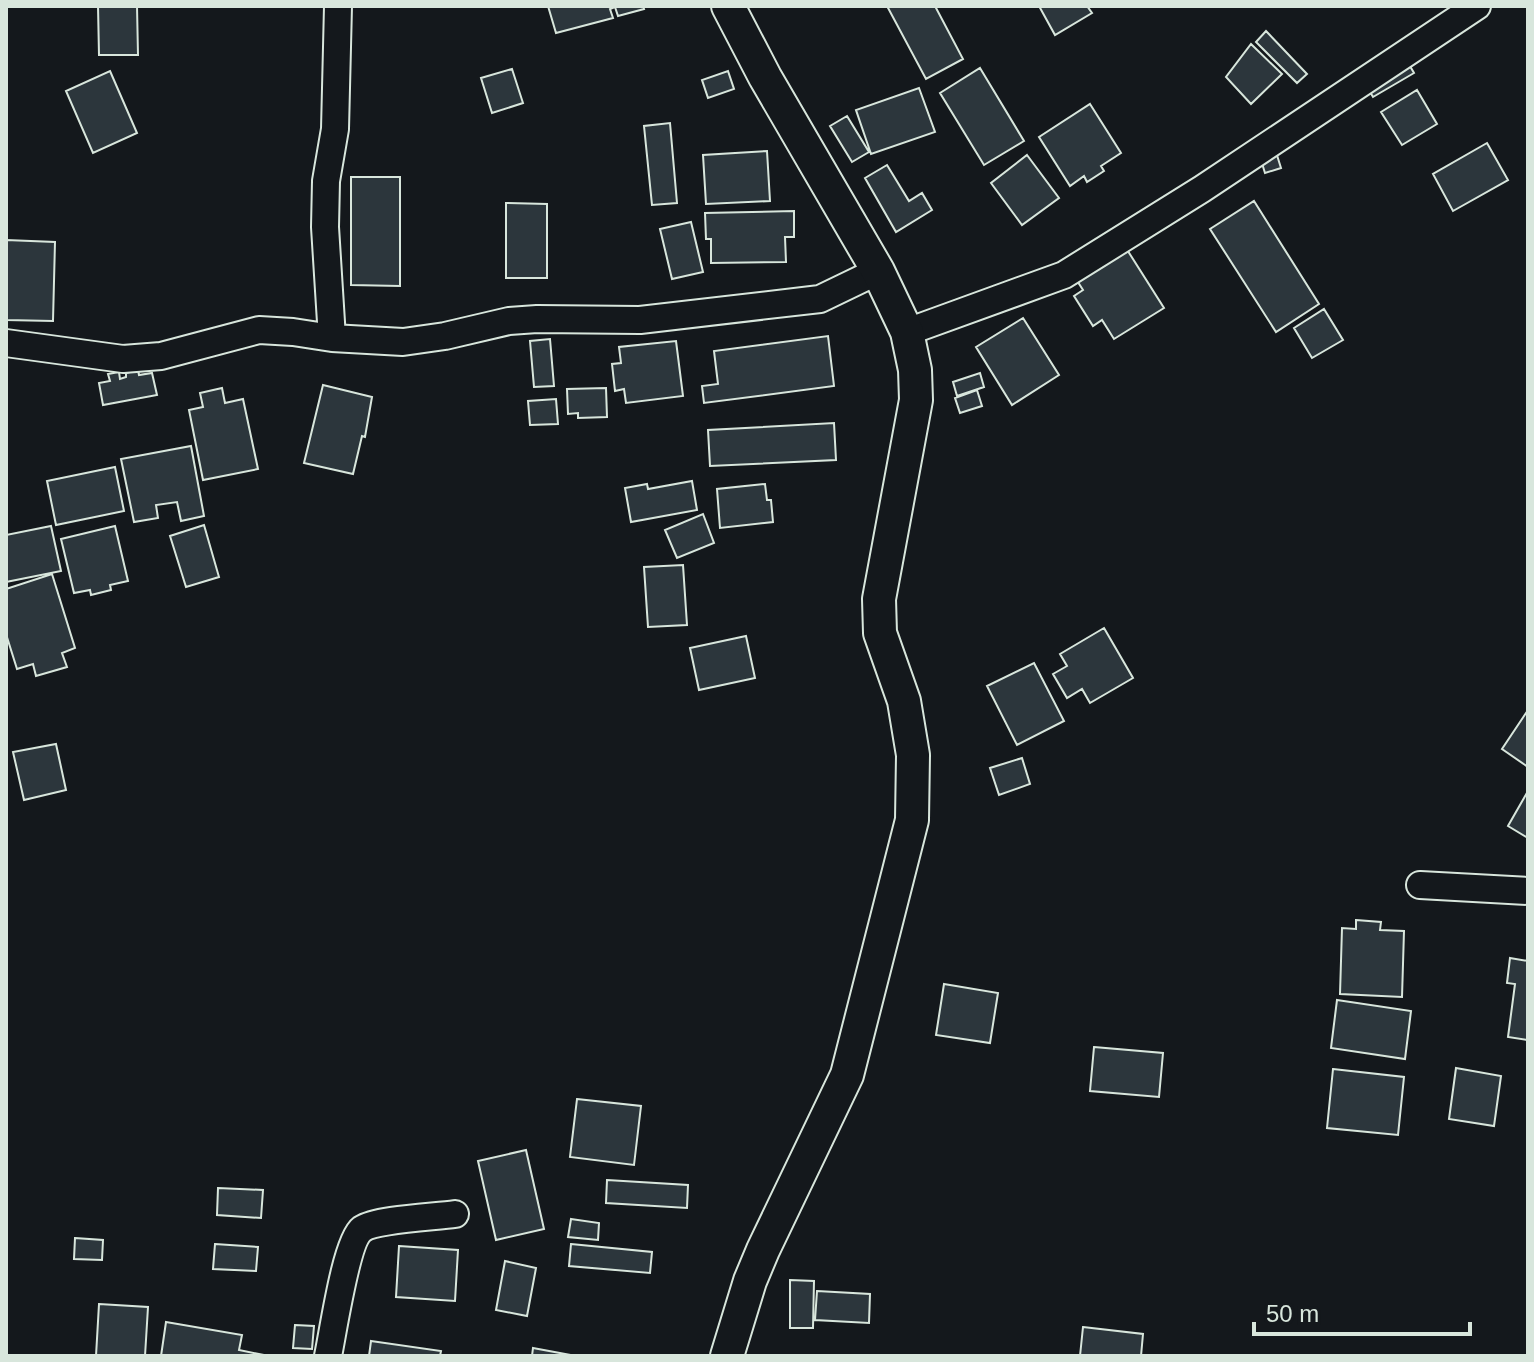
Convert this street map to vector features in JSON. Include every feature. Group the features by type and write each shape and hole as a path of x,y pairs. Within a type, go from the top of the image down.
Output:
{"street":[{"path":"332,338 325,227 326,181 335,129 338,6"},
{"path":"727,1356 763,1250 847,1075 912,820 913,755 904,701 880,633 879,599 916,400 915,370 907,332 878,271 765,77 728,6"},
{"path":"907,332 1064,275 1215,181 1477,6"},
{"path":"6,343 123,359 161,356 259,330 403,342 509,321 640,320 820,299 878,271"},
{"path":"1420,885 1528,891"},
{"path":"328,1356 353,1240 361,1230 375,1224 455,1214"}],"building":[{"path":"98,6 137,6 138,55 99,55"},
{"path":"548,6 643,6 644,9 618,16 615,7 610,9 613,18 556,33"},
{"path":"887,6 935,6 963,59 926,79"},
{"path":"1039,6 1087,6 1092,13 1055,35"},
{"path":"1266,31 1307,74 1297,83 1256,42"},
{"path":"1251,44 1282,74 1251,104 1226,77"},
{"path":"1407,61 1414,73 1373,97 1366,85"},
{"path":"980,68 1024,141 984,165 940,93"},
{"path":"512,69 523,103 492,113 481,78"},
{"path":"110,71 137,133 93,153 66,91"},
{"path":"728,71 734,89 708,98 702,80"},
{"path":"919,88 935,132 871,154 856,110"},
{"path":"1417,90 1437,124 1402,145 1381,112"},
{"path":"1090,104 1121,153 1101,166 1104,171 1087,182 1084,176 1070,186 1039,137"},
{"path":"847,116 869,152 852,162 830,126"},
{"path":"670,123 677,203 652,205 644,126"},
{"path":"1487,143 1508,180 1453,211 1433,174"},
{"path":"767,151 770,201 706,204 703,155"},
{"path":"1276,152 1281,168 1265,173 1260,157"},
{"path":"1027,155 1059,198 1022,225 991,183"},
{"path":"887,165 909,201 922,193 932,210 896,232 865,178"},
{"path":"351,177 400,177 400,286 351,285"},
{"path":"1254,201 1319,304 1276,332 1210,229"},
{"path":"506,203 547,204 547,278 506,278"},
{"path":"794,211 794,237 785,237 786,262 711,263 711,239 706,239 705,213"},
{"path":"691,222 703,272 672,279 660,229"},
{"path":"6,240 55,242 53,321 6,320"},
{"path":"1126,248 1164,308 1114,339 1102,320 1093,326 1074,296 1083,290 1076,279"},
{"path":"1324,309 1343,340 1312,358 1294,328"},
{"path":"1023,318 1059,375 1012,405 976,347"},
{"path":"828,336 834,386 704,403 702,386 718,384 714,351"},
{"path":"550,339 554,386 534,387 530,341"},
{"path":"676,341 683,396 626,403 624,389 615,391 612,364 621,363 619,347"},
{"path":"138,370 139,375 152,373 157,395 103,405 99,383 110,381 108,374 119,372 120,379 126,377 126,373"},
{"path":"980,373 984,387 957,396 953,382"},
{"path":"323,385 372,397 365,437 362,436 353,474 304,463"},
{"path":"222,388 225,403 243,399 258,469 203,480 189,410 203,407 200,393"},
{"path":"606,388 607,417 578,418 578,413 568,414 567,389"},
{"path":"977,390 982,406 960,413 955,398"},
{"path":"556,399 558,424 530,425 528,401"},
{"path":"834,423 836,460 710,466 708,430"},
{"path":"191,446 204,516 181,521 177,502 156,505 158,518 134,522 121,459"},
{"path":"115,467 124,511 56,525 47,481"},
{"path":"692,481 697,510 631,522 625,488 647,484 648,489"},
{"path":"765,484 767,500 771,500 773,522 720,528 717,489"},
{"path":"703,514 714,543 677,558 665,530"},
{"path":"204,525 219,577 186,587 170,536"},
{"path":"51,526 61,571 6,582 6,535"},
{"path":"115,526 128,581 110,585 111,590 91,595 90,590 74,593 61,539"},
{"path":"683,565 687,625 648,627 644,567"},
{"path":"52,574 75,648 62,653 67,667 36,676 33,664 17,669 6,634 6,589"},
{"path":"1104,628 1133,678 1090,703 1082,689 1067,698 1053,674 1067,666 1060,654"},
{"path":"746,636 755,678 699,690 690,648"},
{"path":"1034,663 1064,721 1017,745 987,686"},
{"path":"1528,710 1528,767 1502,749"},
{"path":"56,744 66,790 24,800 13,752"},
{"path":"1022,758 1030,784 999,795 990,768"},
{"path":"1528,791 1528,838 1508,826"},
{"path":"1356,920 1381,922 1380,930 1404,931 1402,997 1340,994 1342,928 1356,929"},
{"path":"1510,958 1528,961 1528,1040 1508,1037 1515,984 1507,983"},
{"path":"944,984 998,993 990,1043 936,1035"},
{"path":"1337,1000 1411,1011 1405,1059 1331,1048"},
{"path":"1094,1047 1163,1053 1159,1097 1090,1091"},
{"path":"1456,1068 1501,1076 1494,1126 1449,1119"},
{"path":"1333,1069 1404,1077 1398,1135 1327,1128"},
{"path":"577,1099 641,1106 634,1165 570,1157"},
{"path":"526,1150 544,1229 496,1240 478,1161"},
{"path":"607,1180 688,1185 687,1208 606,1203"},
{"path":"218,1188 263,1190 261,1218 217,1215"},
{"path":"571,1219 599,1223 598,1240 568,1237"},
{"path":"75,1238 103,1240 102,1260 74,1259"},
{"path":"215,1244 258,1247 256,1271 213,1269"},
{"path":"571,1244 652,1252 650,1273 569,1266"},
{"path":"399,1246 458,1250 455,1301 396,1297"},
{"path":"505,1261 536,1268 527,1316 496,1310"},
{"path":"790,1280 814,1281 813,1328 790,1328"},
{"path":"817,1291 870,1294 869,1323 815,1320"},
{"path":"99,1304 148,1307 145,1356 96,1356"},
{"path":"166,1322 242,1335 239,1350 269,1356 161,1356"},
{"path":"295,1325 314,1326 312,1349 293,1348"},
{"path":"1083,1327 1143,1334 1141,1356 1080,1356"},
{"path":"371,1341 441,1351 440,1356 369,1356"},
{"path":"533,1348 576,1356 532,1356"}]}
